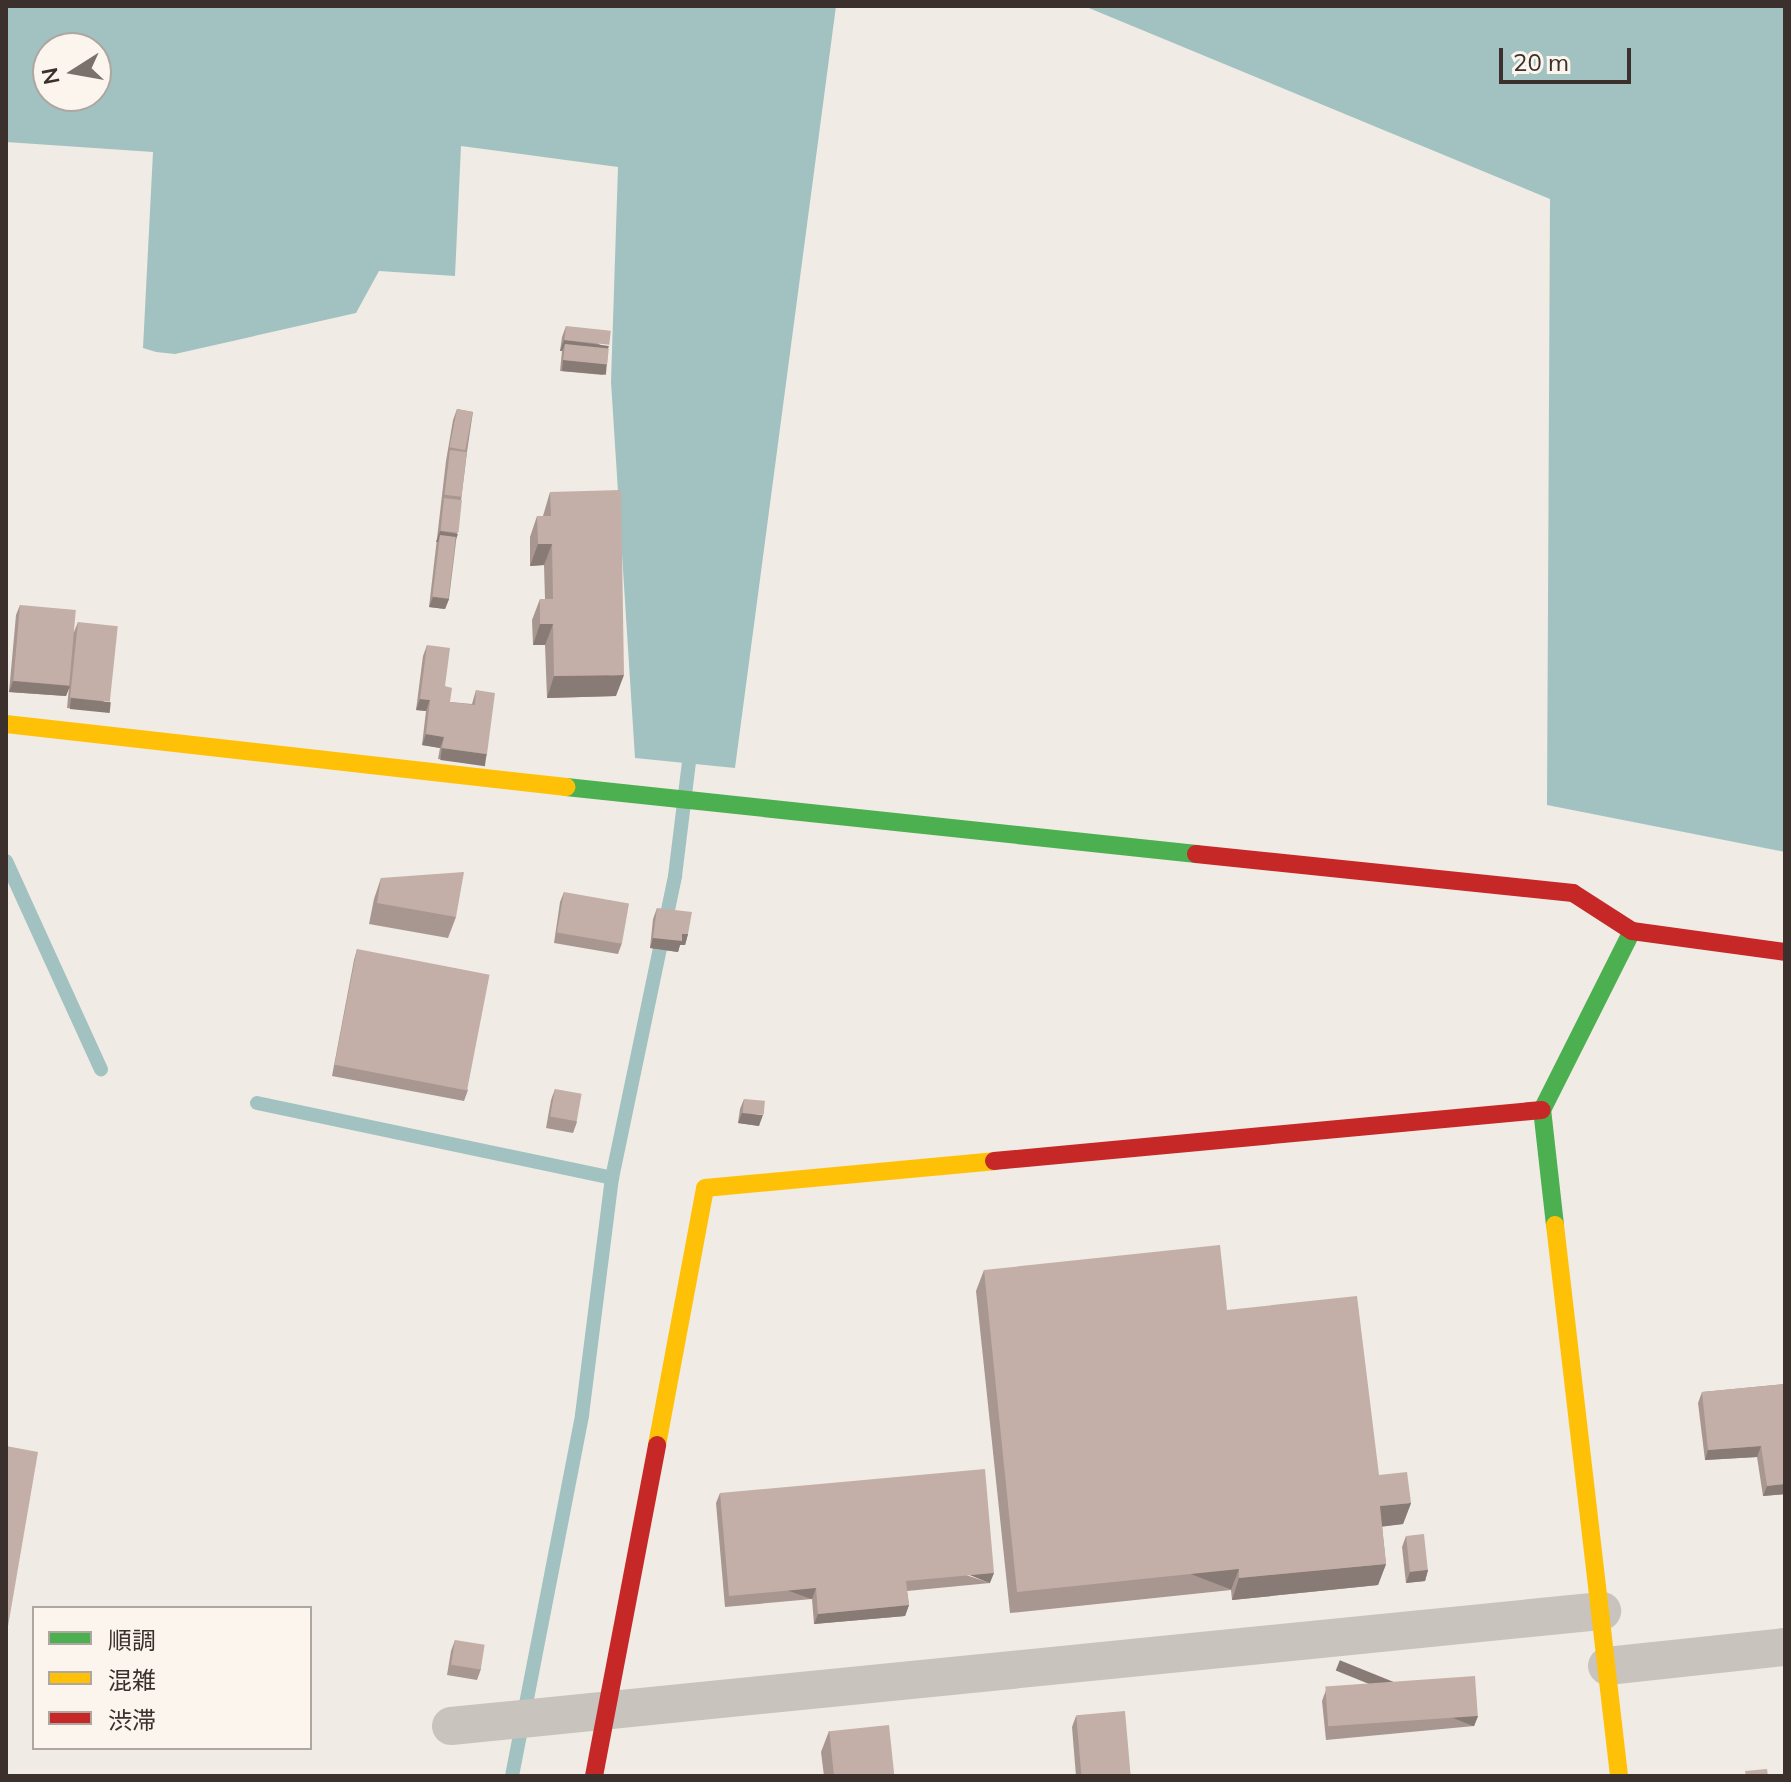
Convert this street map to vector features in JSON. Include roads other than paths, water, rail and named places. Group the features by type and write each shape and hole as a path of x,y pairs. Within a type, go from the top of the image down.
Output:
{"street":[{"path":"6,724 830,817 1573,893 1632,931 1785,952"},
{"path":"1619,1776 1542,1110 1632,931"},
{"path":"594,1776 705,1188 1542,1110"},
{"path":"451,1726 606,1707 1602,1611"},
{"path":"1607,1666 1785,1647"}],"water":[{"path":"6,6 836,6 735,768 635,758 611,382 618,167 461,146 455,276 379,271 356,313 175,354 143,348 153,152 6,142"},
{"path":"1084,6 1785,6 1785,852 1547,805 1550,199"}],"waterway":[{"path":"512,1776 582,1415 612,1178 675,876 691,745"},
{"path":"6,861 101,1069"},
{"path":"257,1103 612,1178"}]}
